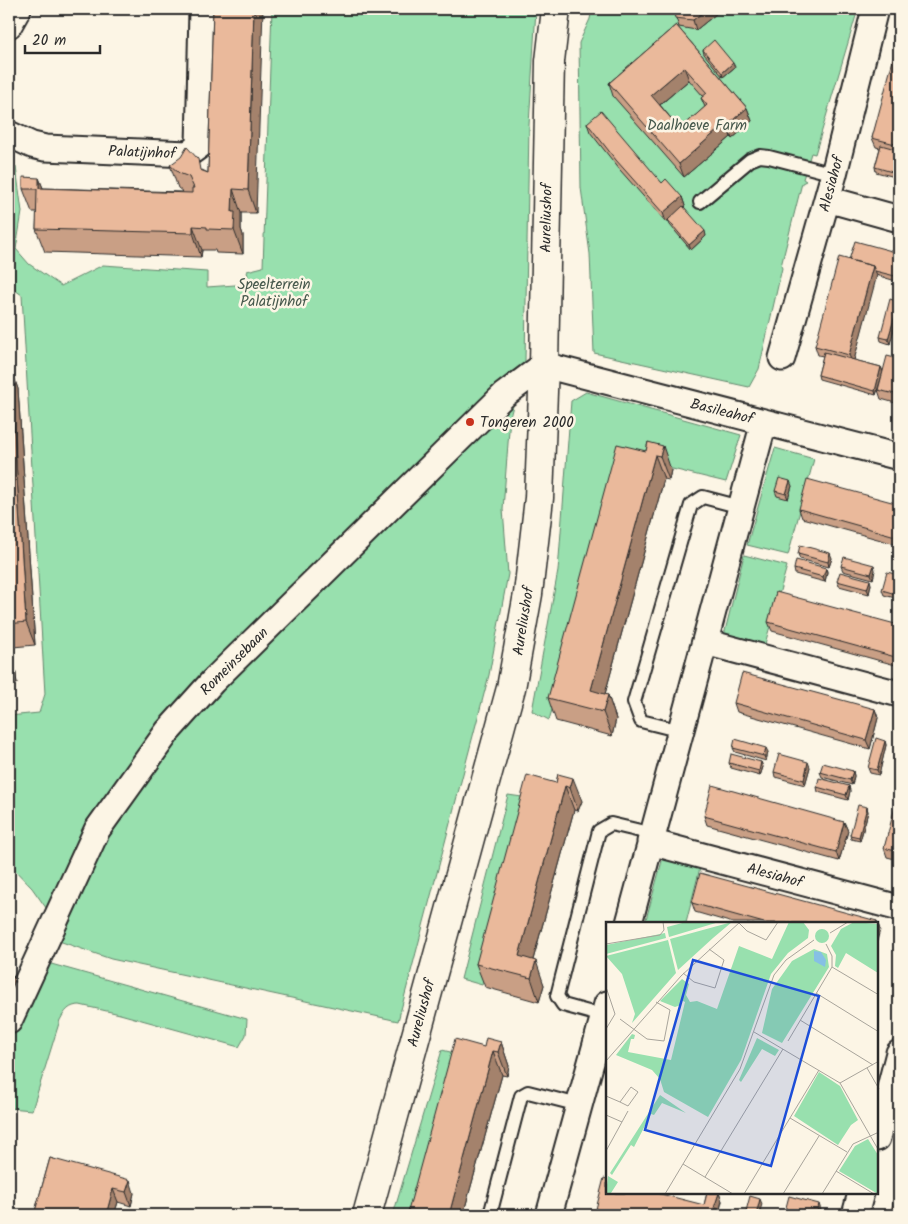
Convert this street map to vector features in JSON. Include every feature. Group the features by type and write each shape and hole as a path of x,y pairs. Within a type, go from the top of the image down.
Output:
{"street":[{"path":"9,25 18,9"},
{"name":"Palatijnhof","path":"9,134 32,145 45,148 188,154 199,146 202,9"},
{"name":"Aureliushof","path":"367,1215 511,688 520,640 534,547 539,498 544,365 550,61 556,9"},
{"name":"Alesiahof","path":"782,358 834,174 874,9"},
{"path":"827,199 899,218"},
{"name":"Basileahof","path":"544,365 899,457"},
{"name":"Romeinsebaan","path":"9,1021 97,830 168,731 213,681 504,395 544,365"},
{"path":"629,922 764,422"},
{"path":"705,642 899,694"},
{"name":"Alesiahof","path":"652,838 899,908"},
{"path":"549,1215 579,1105 604,1025"},
{"path":"879,1122 899,1053"},
{"path":"855,1215 861,1194"}],"lane":[{"path":"700,202 750,160 760,156 834,174"},
{"path":"681,731 642,721 634,702 691,505 703,497 741,508"},
{"path":"604,1025 563,1004 557,996 599,831 611,824 652,838"},
{"path":"490,1215 521,1096 528,1092 579,1105"}],"green space":[{"name":"Speelterrein Palatijnhof","path":"272,9 536,9 529,125 525,361 510,417 503,509 508,574 489,675 398,1021 111,959 56,940 49,912 32,888 9,864 9,716 39,713 45,694 22,295 9,286 9,164 16,167 22,212 16,249 29,264 61,286 103,265 207,272 207,287 249,284 247,271 263,267"},
{"name":"Daalhoeve Farm","path":"592,9 858,9 815,154 811,153 803,179 806,181 802,183 781,266 759,369 749,387 594,353 590,254 581,188 579,43 590,19"},
{"path":"586,392 741,435 726,482 627,458 549,720 532,711 558,571 571,401"},
{"path":"775,448 814,459 788,555 747,545"},
{"path":"744,555 787,566 763,651 722,643"},
{"path":"508,795 529,798 482,985 461,979"},
{"path":"665,850 703,856 686,922 645,922"},
{"path":"37,960 247,1019 246,1035 239,1047 120,1014 80,1005 73,1006 66,1011 60,1020 32,1110 10,1108 9,1113 9,1041"},
{"path":"442,1050 463,1055 415,1215 393,1215"}],"building":[{"path":"213,9 254,9 248,190 233,189 232,212 235,212 234,230 207,229 207,227 193,226 193,233 36,229 37,189 23,189 23,177 39,178 39,188 192,193 192,188 194,188 189,177 179,173 170,165 181,157 187,147 198,159 200,170 208,173"},
{"path":"673,9 707,9 693,20 675,18"},
{"path":"676,25 747,108 727,125 726,123 679,164 609,83","holes":["684,67 707,93 701,98 707,105 680,129 651,95"]},
{"path":"714,40 733,63 722,73 703,50"},
{"path":"896,49 899,50 899,145 872,138"},
{"path":"601,111 662,183 666,179 682,197 663,213 616,160 587,123"},
{"path":"881,145 899,150 899,174 875,167"},
{"path":"683,206 705,231 689,245 668,220"},
{"path":"855,241 899,253 899,277 875,271 873,266 849,260"},
{"path":"839,257 873,266 849,355 815,346"},
{"path":"890,299 899,302 888,339 880,337"},
{"path":"824,352 881,367 875,391 818,375"},
{"path":"887,356 899,359 899,395 878,390"},
{"path":"9,365 26,622 9,624"},
{"path":"648,442 663,446 660,456 655,455 591,690 608,695 603,712 548,698 617,444 646,451"},
{"path":"779,478 790,481 786,494 775,491"},
{"path":"807,479 899,504 899,537 799,509"},
{"path":"800,545 830,553 828,562 798,554"},
{"path":"844,557 874,565 871,574 841,566"},
{"path":"796,560 826,568 823,577 794,569"},
{"path":"840,572 870,580 867,589 837,581"},
{"path":"887,572 899,575 899,595 882,590"},
{"path":"776,592 899,625 899,658 768,622"},
{"path":"742,673 875,709 866,740 734,703"},
{"path":"876,738 885,741 877,770 868,768"},
{"path":"735,739 766,748 764,756 733,748"},
{"path":"731,754 761,762 759,771 729,763"},
{"path":"779,754 808,762 804,780 774,772"},
{"path":"823,763 853,771 850,780 820,772"},
{"path":"558,774 573,778 570,788 565,786 519,956 536,961 531,978 476,964 527,775 556,783"},
{"path":"819,778 849,786 846,795 817,787"},
{"path":"712,785 844,822 836,852 704,816"},
{"path":"896,803 899,804 899,852 884,848"},
{"path":"858,805 867,807 859,837 850,835"},
{"path":"700,873 877,921 760,922 692,903"},
{"path":"9,974 13,976 9,988"},
{"path":"486,1038 501,1042 498,1052 493,1051 449,1215 407,1215 455,1039 484,1047"},
{"path":"50,1158 130,1180 126,1192 113,1189 106,1215 34,1215"},
{"path":"604,1178 606,1179 606,1194 661,1194 704,1205 707,1194 719,1194 714,1208 737,1215 621,1215 596,1209"},
{"path":"899,1180 899,1215 890,1215"},
{"path":"750,1196 760,1199 756,1215 745,1215"},
{"path":"789,1196 819,1204 816,1215 784,1215"}],"place":[{"name":"Tongeren 2000","path":"470,422"}]}
